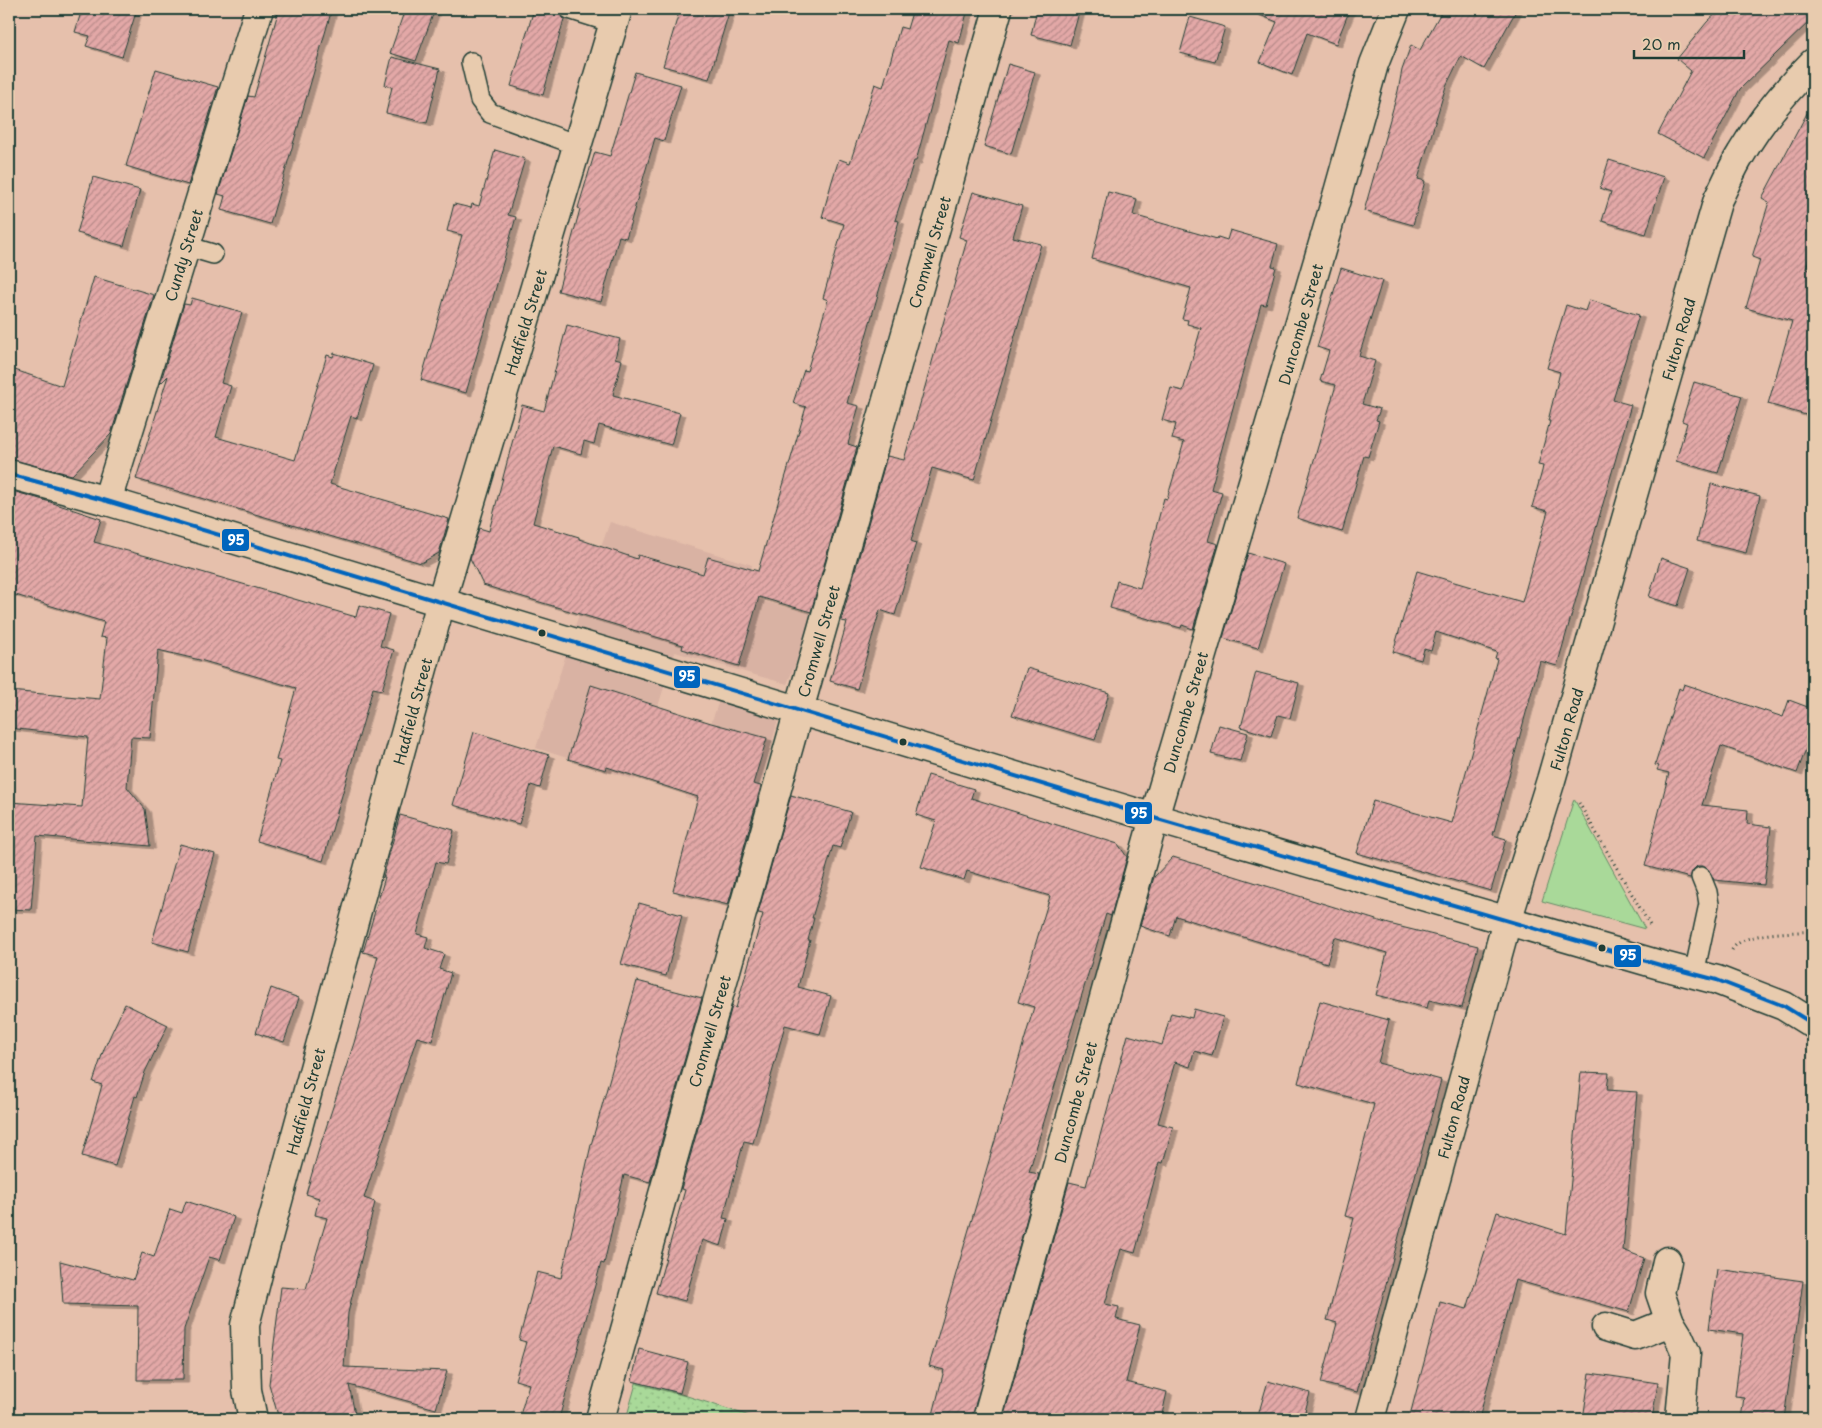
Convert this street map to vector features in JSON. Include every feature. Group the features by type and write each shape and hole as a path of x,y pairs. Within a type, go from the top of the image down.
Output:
{"street":[{"name":"Cundy Street","path":"107,500 259,9"},
{"name":"Cromwell Street","path":"600,1419 798,710 998,9"},
{"name":"Duncombe Street","path":"987,1419 1154,818 1332,215 1374,64 1396,9"},
{"name":"Hadfield Street","path":"254,1419 247,1390 245,1325 258,1274 441,602 615,16"},
{"name":"Fulton Road","path":"1370,1419 1507,921 1551,780 1718,199 1740,155 1762,119 1787,88 1813,63"},
{"path":"9,474 107,500 1154,818 1705,977 1784,1006 1813,1024"},
{"path":"1667,1261 1660,1293 1670,1322 1686,1354 1680,1419"},
{"path":"1606,1327 1634,1336 1670,1322"}],"lane":[{"path":"569,9 615,16"},
{"path":"471,62 480,100 490,113 578,145"},
{"path":"186,246 212,254"},
{"path":"1701,878 1707,892 1709,904 1704,930 1705,977"}],"path":[{"path":"1551,780 1574,794 1660,943 1660,965"},
{"path":"1705,977 1734,946 1749,937 1813,931"}],"shaded area":[{"path":"610,522 752,565 744,596 816,615 787,684 675,652 635,780 536,748"},
{"path":"721,695 780,713 752,814 685,797"}],"green space":[{"path":"1574,799 1645,929 1542,901"},
{"path":"637,1380 759,1419 626,1419"}],"building":[{"path":"82,9 137,9 122,57 86,46 90,36 75,32"},
{"path":"279,9 332,9 270,224 221,210 225,196 218,194 248,96 254,97"},
{"path":"405,9 435,9 416,61 390,53"},
{"path":"534,9 558,11 564,19 543,95 511,86"},
{"path":"680,9 730,9 709,79 663,66"},
{"path":"913,9 968,9 959,43 949,40 916,161 914,161 895,220 899,221 847,403 859,406 848,444 857,447 811,612 759,597 739,666 682,649 683,645 483,585 470,558 479,528 489,531 522,405 544,411 567,325 620,339 615,358 622,360 613,395 680,413 671,445 599,425 594,444 584,441 581,454 553,446 533,523 579,537 579,539 637,559 638,555 703,574 708,557 758,571 806,407 793,403 804,370 807,371 828,300 823,298 844,224 822,217 839,159 850,163 875,84 883,87 900,27 907,29"},
{"path":"1037,9 1080,9 1070,45 1031,35"},
{"path":"1250,9 1350,9 1336,44 1307,33 1292,75 1260,62 1277,22 1250,11"},
{"path":"1443,9 1517,9 1484,69 1461,56 1446,86 1418,179 1425,181 1413,225 1364,211 1398,91 1402,70 1411,45 1420,50"},
{"path":"1721,9 1813,9 1813,18 1740,89 1704,158 1658,134 1691,71 1677,59 1707,22"},
{"path":"1190,17 1225,27 1215,62 1180,53"},
{"path":"392,57 440,69 427,123 386,113 392,87 385,85"},
{"path":"1008,64 1035,72 1011,154 984,146"},
{"path":"156,69 218,87 188,185 126,166"},
{"path":"635,72 681,85 664,141 655,138 626,238 619,236 601,302 558,291 580,209 578,208 595,152 610,156"},
{"path":"1813,102 1813,242 1806,269 1813,271 1813,417 1768,404 1792,321 1746,308 1760,260 1752,257 1769,202 1762,198"},
{"path":"495,150 525,159 508,215 516,217 466,393 421,380 462,235 447,231 454,204 471,208 472,204 479,206"},
{"path":"1609,160 1664,177 1646,234 1602,221 1611,192 1600,188"},
{"path":"93,177 140,190 124,246 77,233"},
{"path":"973,192 1022,206 1013,237 1041,244 974,480 932,468 911,541 916,543 895,615 880,610 857,689 830,681 847,622 841,621 887,456 904,460 967,240 959,237"},
{"path":"1108,192 1137,199 1133,215 1217,239 1218,237 1227,240 1230,230 1278,244 1272,266 1276,267 1266,305 1261,304 1211,489 1222,492 1208,541 1218,544 1193,629 1182,625 1181,628 1110,608 1117,581 1140,588 1164,498 1167,499 1184,442 1172,439 1176,424 1162,420 1171,388 1183,391 1201,328 1187,324 1188,320 1182,319 1191,288 1092,259"},
{"path":"1341,268 1382,281 1359,356 1375,361 1362,404 1380,409 1376,420 1379,421 1368,457 1364,456 1342,532 1297,518 1336,385 1320,381 1329,351 1317,347"},
{"path":"94,277 154,295 111,434 72,475 9,459 9,368 62,386"},
{"path":"192,298 242,312 221,383 231,386 216,437 295,460 327,355 333,357 334,353 373,365 357,418 351,416 330,484 449,519 439,553 421,563 136,479 168,376 160,384 184,304 190,305"},
{"path":"1589,300 1639,315 1613,400 1631,405 1557,666 1540,661 1493,835 1506,839 1491,891 1357,853 1373,801 1452,823 1497,659 1495,658 1497,652 1436,632 1431,651 1424,649 1421,660 1393,652 1417,571 1522,602 1548,511 1532,507 1543,466 1538,465 1550,421 1548,421 1560,372 1547,368 1566,305 1585,311"},
{"path":"1694,382 1742,396 1718,473 1676,461 1687,423 1682,421"},
{"path":"1711,484 1760,496 1746,553 1697,541"},
{"path":"9,490 101,519 94,542 356,617 359,605 389,614 380,646 394,650 382,690 373,688 323,861 257,841 280,761 276,760 296,688 200,660 158,650 150,738 131,737 127,787 145,809 150,846 37,836 31,910 9,909 9,802 82,807 88,737 9,728 9,691 100,699 107,638 100,637 104,622 9,593"},
{"path":"1248,553 1284,564 1258,648 1223,638"},
{"path":"1661,558 1690,568 1678,606 1649,597"},
{"path":"1027,668 1109,693 1095,740 1012,715"},
{"path":"1256,672 1299,683 1290,718 1278,715 1271,736 1241,727"},
{"path":"1684,684 1783,717 1789,700 1813,709 1813,730 1797,773 1721,746 1702,805 1748,810 1747,824 1771,827 1764,885 1714,880 1708,869 1703,866 1697,866 1690,878 1645,866 1669,773 1657,770 1659,766 1655,765 1679,688 1682,690"},
{"path":"591,685 711,723 767,738 753,784 761,786 728,905 673,891 698,797 607,767 606,770 568,759"},
{"path":"1219,725 1248,733 1240,761 1211,754"},
{"path":"474,732 549,755 540,788 531,785 519,824 453,805"},
{"path":"928,775 974,789 971,798 1118,844 1127,857 1111,916 1106,914 1029,1172 1039,1174 972,1419 932,1419 944,1370 929,1366 1034,1007 1018,1002 1050,896 967,871 964,880 921,867 936,821 916,815"},
{"path":"791,795 851,812 840,848 833,846 812,918 814,918 808,940 810,940 798,987 831,996 820,1034 785,1025 753,1143 744,1141 723,1218 728,1219 721,1246 702,1240 685,1301 656,1293 685,1190 681,1189 732,1006 736,1008 763,914 758,913"},
{"path":"400,815 454,830 446,864 436,862 417,934 428,937 425,948 444,954 439,969 451,973 432,1041 417,1037 364,1198 375,1202 348,1313 344,1367 447,1371 436,1409 349,1385 356,1419 279,1419 269,1384 281,1287 306,1289 327,1218 315,1215 319,1198 306,1194 354,1043 378,956 363,952 385,877 383,877"},
{"path":"180,844 215,854 188,952 152,942"},
{"path":"1173,857 1389,924 1478,946 1462,1008 1429,1000 1427,1008 1376,995 1387,953 1335,937 1327,963 1176,916 1170,936 1140,926 1154,877"},
{"path":"639,903 682,915 666,976 621,964"},
{"path":"637,981 702,998 650,1182 624,1175 604,1264 601,1263 559,1419 519,1419 529,1384 515,1380 526,1342 519,1340 537,1272 561,1278 591,1145"},
{"path":"271,988 299,998 284,1042 256,1033"},
{"path":"1320,1001 1389,1020 1378,1063 1441,1080 1357,1392 1321,1383 1337,1323 1327,1320 1354,1218 1345,1216 1374,1104 1298,1083"},
{"path":"125,1004 168,1025 145,1072 137,1097 135,1096 115,1166 82,1156 102,1085 93,1082 104,1049"},
{"path":"1194,1009 1223,1017 1212,1056 1194,1051 1190,1067 1175,1062 1158,1123 1173,1127 1163,1163 1159,1162 1135,1253 1121,1249 1105,1304 1119,1307 1116,1319 1140,1325 1126,1382 1167,1392 1161,1419 1003,1419 1069,1182 1086,1186 1128,1035 1162,1045 1171,1013 1192,1018"},
{"path":"1581,1072 1609,1073 1607,1090 1637,1092 1623,1250 1644,1258 1629,1312 1515,1280 1479,1419 1409,1419 1440,1302 1467,1309 1497,1212 1566,1234"},
{"path":"186,1201 234,1217 220,1260 209,1257 184,1329 183,1380 137,1380 138,1306 63,1304 60,1261 133,1280 142,1253 154,1257 170,1209 182,1213"},
{"path":"1717,1269 1803,1281 1784,1419 1741,1419 1744,1397 1735,1396 1743,1334 1709,1329"},
{"path":"639,1349 688,1362 680,1393 632,1381"},
{"path":"1590,1373 1658,1383 1652,1419 1583,1419"},
{"path":"1268,1381 1310,1393 1303,1419 1257,1419"}],"transit line":[{"name":"95","path":"9,474 107,501 1154,818 1717,980 1784,1006 1813,1024"}]}
